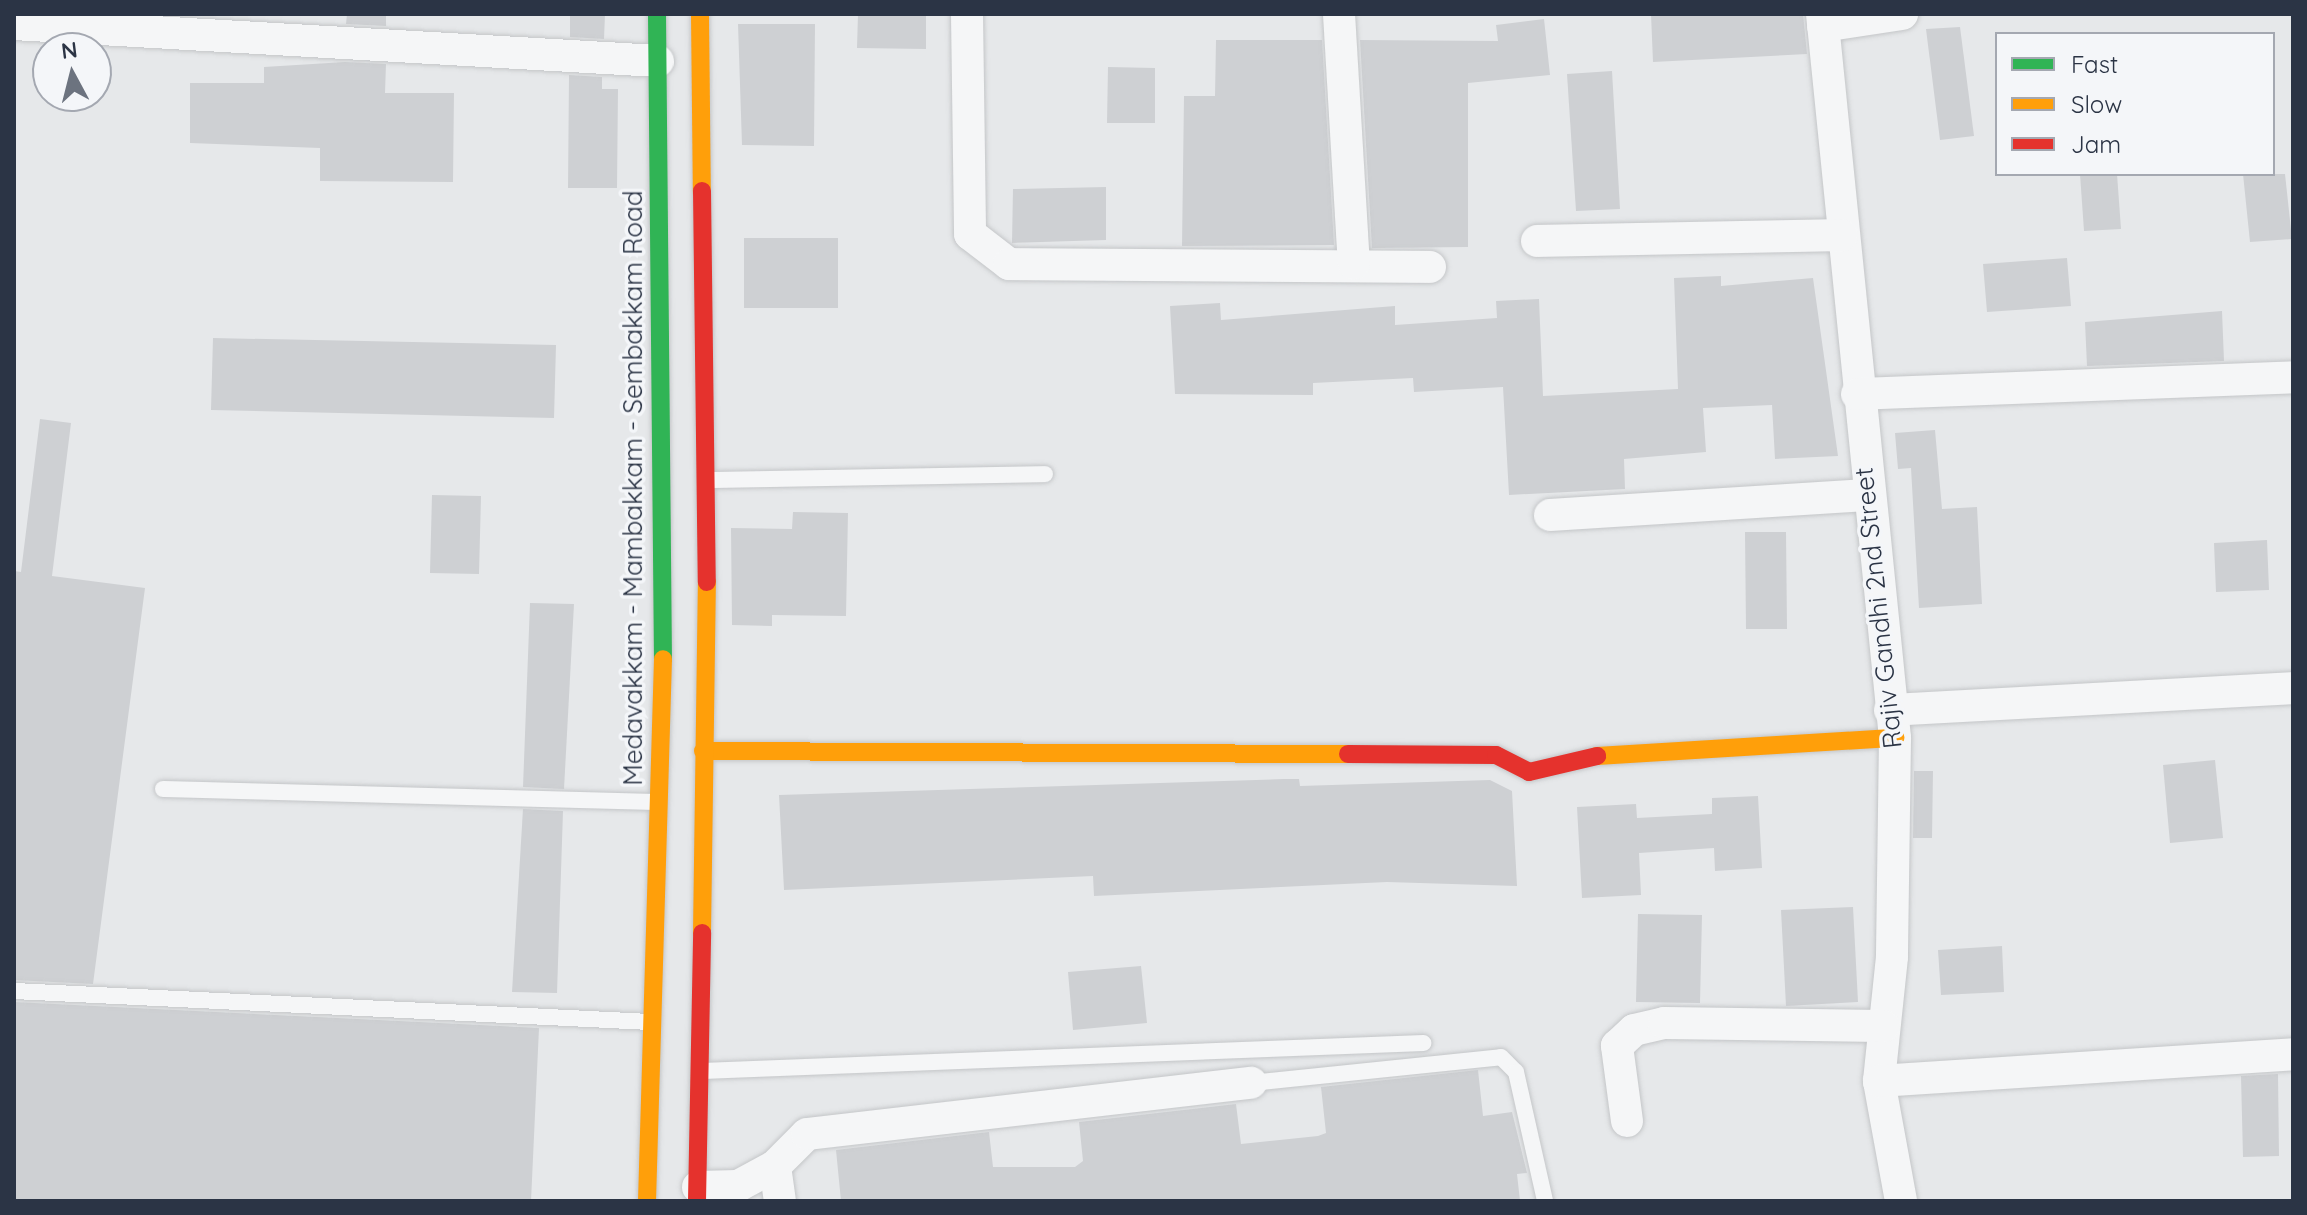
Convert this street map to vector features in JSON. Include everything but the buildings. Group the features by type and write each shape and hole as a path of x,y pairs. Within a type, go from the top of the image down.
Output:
{"main road":[{"name":"Medavakkam - Mambakkam - Sembakkam Road","path":"647,1201 665,609 657,14"},
{"path":"698,1194 696,1071 707,609 700,14"},
{"path":"665,609 707,609"},
{"path":"703,751 1496,755 1529,772 1571,758 1892,724"}],"street":[{"path":"967,14 970,234 982,249 1009,264 1354,264 1430,267"},
{"path":"1339,14 1354,264"},
{"path":"1822,20 1902,14"},
{"name":"Rajiv Gandhi 2nd Street","path":"1822,20 1866,495 1892,724 1884,1026 1879,1081 1901,1201"},
{"path":"14,24 658,61"},
{"path":"1537,241 1842,235"},
{"path":"1857,394 2293,377"},
{"path":"1550,515 1866,495"},
{"path":"1892,724 2293,688"},
{"path":"1627,1121 1617,1046 1634,1030 1664,1023 1884,1026"},
{"path":"1879,1081 2293,1054"},
{"path":"698,1194 738,1186 775,1166 807,1134 1251,1083"},
{"path":"775,1166 780,1201"}],"lane":[{"path":"706,480 1045,474"},
{"path":"163,789 659,802"},
{"path":"14,991 653,1022"},
{"path":"696,1071 1423,1043"},
{"path":"1251,1083 1501,1057 1516,1072 1545,1201"}],"traffic: fast":[{"path":"657,14 663,659"}],"traffic: slow":[{"path":"700,14 702,191"},
{"path":"702,933 707,582"},
{"path":"647,1201 663,659"},
{"path":"1597,756 1895,738"},
{"path":"703,751 1348,754"}],"traffic: jam":[{"path":"702,191 707,582"},
{"path":"1348,754 1496,755 1529,772 1597,756"},
{"path":"697,1201 702,933"}]}
